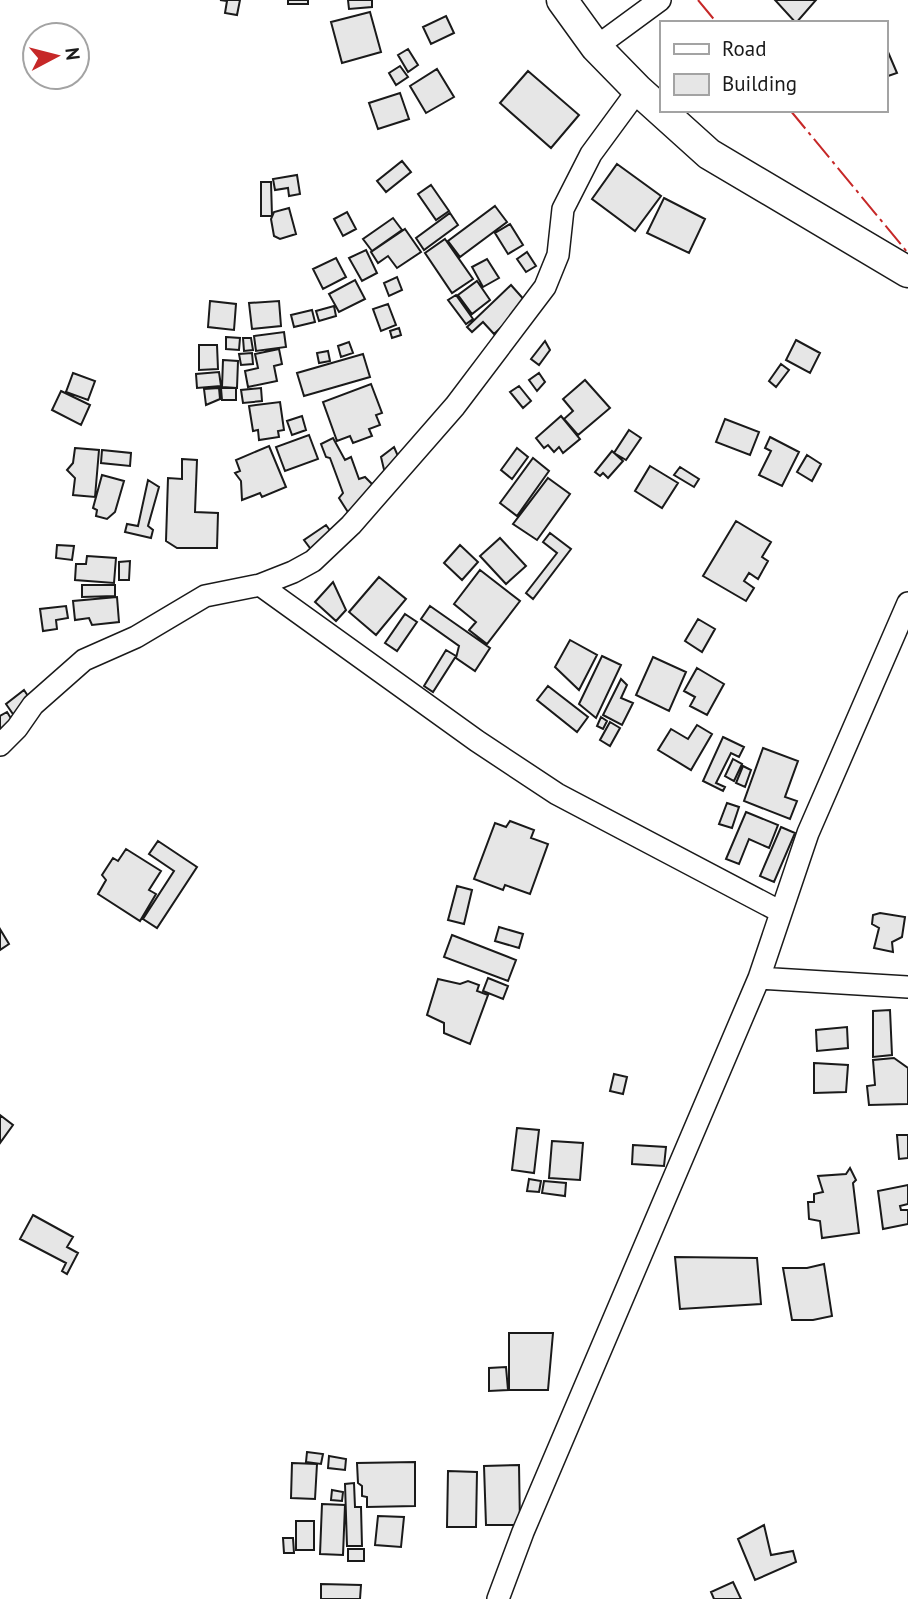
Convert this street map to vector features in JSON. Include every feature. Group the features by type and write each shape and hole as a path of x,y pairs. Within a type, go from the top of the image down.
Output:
{"main road":[{"path":"562,0 596,47 660,110"},
{"path":"662,112 709,154 908,272"}],"street":[{"path":"596,47 660,0"},
{"path":"0,745 33,705 84,660 136,637 205,596 260,584 313,561 351,525 455,406 545,287 558,255 563,209 591,154 638,90"},
{"path":"260,584 477,741 557,794 781,912"},
{"path":"498,1599 529,1519 759,978 808,833 908,603"},
{"path":"759,978 908,987"}],"building":[{"path":"220,0 240,0 237,15 225,13 227,1"},
{"path":"288,0 308,0 308,4 288,4"},
{"path":"348,0 372,0 372,7 349,9"},
{"path":"775,0 816,0 798,21 794,21"},
{"path":"370,12 381,52 342,63 331,22"},
{"path":"446,16 454,33 431,44 423,27"},
{"path":"408,49 418,65 408,72 398,55"},
{"path":"887,50 897,73 887,76"},
{"path":"400,66 408,77 396,85 389,73"},
{"path":"437,69 454,97 426,113 410,86"},
{"path":"528,71 579,115 551,148 500,103"},
{"path":"400,93 409,119 378,129 369,103"},
{"path":"402,161 411,172 386,192 377,181"},
{"path":"617,164 661,196 635,231 592,199"},
{"path":"297,175 300,194 289,196 288,188 275,190 273,179"},
{"path":"261,182 271,182 272,216 261,216"},
{"path":"431,185 449,211 436,220 418,194"},
{"path":"664,198 705,219 689,253 647,233"},
{"path":"495,206 507,222 460,257 448,241"},
{"path":"289,208 296,234 280,239 274,236 271,219 274,212"},
{"path":"347,212 356,229 343,236 334,219"},
{"path":"450,213 458,225 424,250 416,238"},
{"path":"393,218 402,230 372,251 363,239"},
{"path":"510,224 523,245 508,254 495,233"},
{"path":"405,229 421,252 397,268 388,256 378,263 371,252"},
{"path":"445,239 473,279 452,293 425,253"},
{"path":"366,250 377,273 362,281 349,258"},
{"path":"527,252 536,266 526,272 517,259"},
{"path":"336,258 346,277 323,289 313,269"},
{"path":"487,259 499,278 483,287 472,267"},
{"path":"397,277 402,290 389,296 384,283"},
{"path":"355,280 365,299 339,312 329,294"},
{"path":"477,281 490,300 472,314 458,295"},
{"path":"511,285 527,303 494,334 483,322 472,332 467,327"},
{"path":"456,295 473,319 466,324 448,300"},
{"path":"210,301 236,304 234,330 208,327"},
{"path":"279,301 281,326 252,329 249,303"},
{"path":"388,304 396,325 381,331 373,309"},
{"path":"334,306 336,316 319,321 316,311"},
{"path":"312,310 315,322 294,327 291,315"},
{"path":"399,328 401,335 392,338 390,331"},
{"path":"284,332 286,347 256,351 254,336"},
{"path":"226,337 240,338 239,350 226,349"},
{"path":"243,338 251,338 253,350 244,351"},
{"path":"796,340 820,353 810,373 786,360"},
{"path":"545,341 550,350 539,365 531,359"},
{"path":"349,342 353,353 341,357 338,346"},
{"path":"199,345 217,345 218,369 199,370"},
{"path":"279,349 282,364 274,366 277,381 248,387 245,371 258,368 255,354"},
{"path":"328,351 330,361 319,363 317,353"},
{"path":"252,353 253,364 241,365 239,354"},
{"path":"363,354 370,377 304,396 297,373"},
{"path":"223,360 238,361 237,388 222,387"},
{"path":"781,364 789,370 776,387 769,381"},
{"path":"219,372 221,386 197,388 196,374"},
{"path":"73,373 95,381 88,400 66,392"},
{"path":"539,373 545,382 537,391 529,380"},
{"path":"585,380 610,408 578,435 564,419 573,411 563,399"},
{"path":"371,384 382,413 376,415 380,425 369,429 372,436 353,443 350,436 337,441 323,402"},
{"path":"519,386 531,401 523,408 510,392"},
{"path":"219,388 220,399 206,405 204,389"},
{"path":"221,388 236,388 236,400 222,400"},
{"path":"261,388 262,401 243,403 241,390"},
{"path":"61,391 90,405 81,425 52,410"},
{"path":"280,402 284,430 278,431 279,437 259,440 258,430 253,431 249,406"},
{"path":"302,416 306,430 292,435 287,421"},
{"path":"561,416 580,439 563,453 559,447 554,452 548,445 544,448 536,438"},
{"path":"725,419 759,432 750,455 716,442"},
{"path":"629,430 641,438 626,460 614,453"},
{"path":"309,435 318,459 285,471 276,447"},
{"path":"770,437 799,452 782,486 759,475 771,451 765,448"},
{"path":"333,438 345,460 351,457 359,479 365,477 378,490 351,517 339,498 343,493 330,458 326,457 321,444"},
{"path":"269,446 286,487 262,497 260,493 242,500 241,481 235,473 240,471 236,460"},
{"path":"394,447 401,463 386,478 381,457"},
{"path":"75,448 99,450 95,497 73,495 75,478 67,470 73,463"},
{"path":"517,448 528,457 512,479 501,470"},
{"path":"102,450 131,453 130,466 101,463"},
{"path":"612,451 623,461 608,478 603,473 600,476 595,472"},
{"path":"807,455 821,464 812,481 797,472"},
{"path":"533,458 549,471 517,516 500,503"},
{"path":"182,459 197,460 195,512 218,513 217,548 177,548 166,541 168,478 182,479"},
{"path":"650,466 678,483 662,508 635,491"},
{"path":"680,467 699,479 694,487 674,475"},
{"path":"102,475 124,481 115,512 107,519 96,516 97,510 93,508"},
{"path":"548,478 570,494 537,540 513,524"},
{"path":"148,480 159,487 148,526 153,530 151,538 125,532 127,524 138,526"},
{"path":"736,521 771,542 762,557 768,561 758,579 749,573 744,581 754,588 746,601 703,576"},
{"path":"326,525 334,536 313,552 304,540"},
{"path":"550,533 571,549 533,599 526,593 557,553 543,542"},
{"path":"500,538 526,566 506,584 480,556"},
{"path":"57,545 74,546 72,560 56,558"},
{"path":"460,545 478,562 462,580 444,563"},
{"path":"87,556 116,558 114,583 75,580 76,564 86,564"},
{"path":"130,561 129,580 119,580 119,562"},
{"path":"480,570 520,601 487,644 469,630 476,622 454,604"},
{"path":"379,577 406,599 376,635 349,612"},
{"path":"333,582 346,610 336,621 315,602"},
{"path":"82,585 115,585 115,596 82,597"},
{"path":"117,597 119,622 92,625 89,618 75,620 73,601"},
{"path":"66,606 68,618 56,620 57,629 43,631 40,609"},
{"path":"430,606 490,648 475,671 456,658 459,646 421,619"},
{"path":"405,614 417,622 397,651 385,643"},
{"path":"698,619 715,629 702,652 685,641"},
{"path":"570,640 597,655 579,690 555,667"},
{"path":"446,650 456,656 433,692 424,686"},
{"path":"602,656 621,665 596,718 579,704"},
{"path":"653,657 686,672 669,711 636,695"},
{"path":"697,668 724,684 707,715 690,706 695,697 684,691"},
{"path":"621,679 627,685 621,698 633,703 622,725 603,715"},
{"path":"548,686 588,717 577,732 537,700"},
{"path":"24,690 32,702 15,717 6,704"},
{"path":"7,712 17,728 0,739 0,716"},
{"path":"601,717 607,721 603,729 597,726"},
{"path":"610,722 620,728 610,746 600,740"},
{"path":"697,725 712,734 691,770 658,750 671,729 688,739"},
{"path":"723,737 744,747 739,757 731,753 716,783 725,787 723,791 703,781"},
{"path":"763,748 798,761 785,797 797,801 790,819 744,801"},
{"path":"733,759 742,764 734,781 725,776"},
{"path":"743,766 751,770 745,787 736,783"},
{"path":"727,803 739,807 732,828 719,824"},
{"path":"746,812 778,825 769,848 749,839 739,864 726,859"},
{"path":"510,821 534,830 531,838 548,844 530,894 505,885 503,890 474,879 495,823 506,827"},
{"path":"781,827 795,833 774,882 760,876"},
{"path":"158,841 197,867 157,928 143,919 174,871 149,854"},
{"path":"126,849 161,871 149,890 156,894 140,921 98,894 106,880 102,875 113,858 118,861"},
{"path":"457,886 472,890 464,924 448,920"},
{"path":"880,913 905,917 902,937 892,942 893,952 874,948 879,928 872,924 873,915"},
{"path":"499,927 523,934 519,948 495,941"},
{"path":"0,929 9,944 0,950"},
{"path":"452,935 516,960 508,981 444,957"},
{"path":"488,978 508,986 503,999 483,991"},
{"path":"438,979 460,984 468,981 479,985 477,991 488,995 470,1044 444,1033 444,1023 427,1015"},
{"path":"890,1010 892,1055 873,1057 873,1011"},
{"path":"847,1027 848,1048 817,1051 816,1030"},
{"path":"894,1058 908,1068 908,1104 869,1105 867,1086 875,1085 873,1060"},
{"path":"814,1063 848,1065 846,1092 814,1093"},
{"path":"614,1074 627,1077 623,1094 610,1091"},
{"path":"0,1115 13,1125 0,1143"},
{"path":"517,1128 539,1130 534,1173 512,1170"},
{"path":"897,1135 908,1135 908,1158 899,1159"},
{"path":"552,1141 583,1143 580,1180 549,1178"},
{"path":"633,1145 666,1147 664,1166 632,1164"},
{"path":"850,1168 856,1180 853,1183 859,1233 822,1238 820,1221 809,1219 808,1202 814,1202 814,1194 823,1192 818,1176 846,1174"},
{"path":"529,1179 541,1181 539,1192 527,1191"},
{"path":"544,1181 566,1183 565,1196 542,1193"},
{"path":"908,1185 908,1204 900,1206 901,1210 908,1210 908,1224 883,1229 878,1191"},
{"path":"33,1215 73,1237 67,1247 78,1253 67,1274 62,1271 66,1263 20,1239"},
{"path":"675,1257 757,1258 761,1304 680,1309"},
{"path":"824,1264 832,1316 792,1320 783,1268 807,1268"},
{"path":"509,1333 553,1333 548,1390 509,1390"},
{"path":"506,1367 508,1390 489,1391 489,1368"},
{"path":"307,1452 323,1454 321,1464 306,1462"},
{"path":"329,1456 346,1459 345,1470 328,1468"},
{"path":"415,1462 415,1506 367,1507 367,1497 362,1496 362,1486 358,1483 357,1463"},
{"path":"292,1463 317,1464 315,1499 291,1498"},
{"path":"519,1465 520,1525 486,1525 484,1466"},
{"path":"448,1471 477,1472 476,1527 447,1527"},
{"path":"354,1483 355,1507 361,1507 362,1546 347,1546 345,1484"},
{"path":"332,1490 343,1492 342,1501 331,1500"},
{"path":"322,1504 345,1505 343,1555 320,1554"},
{"path":"378,1516 404,1517 401,1547 375,1545"},
{"path":"296,1521 314,1521 314,1550 296,1550"},
{"path":"764,1525 771,1555 793,1551 796,1562 755,1580 738,1539"},
{"path":"283,1538 293,1538 294,1553 284,1553"},
{"path":"348,1549 364,1549 364,1561 348,1561"},
{"path":"733,1582 741,1599 714,1599 711,1592"},
{"path":"321,1584 361,1585 360,1599 321,1599"}],"power":[{"path":"698,0 715,21"},
{"path":"792,112 908,253"}]}
